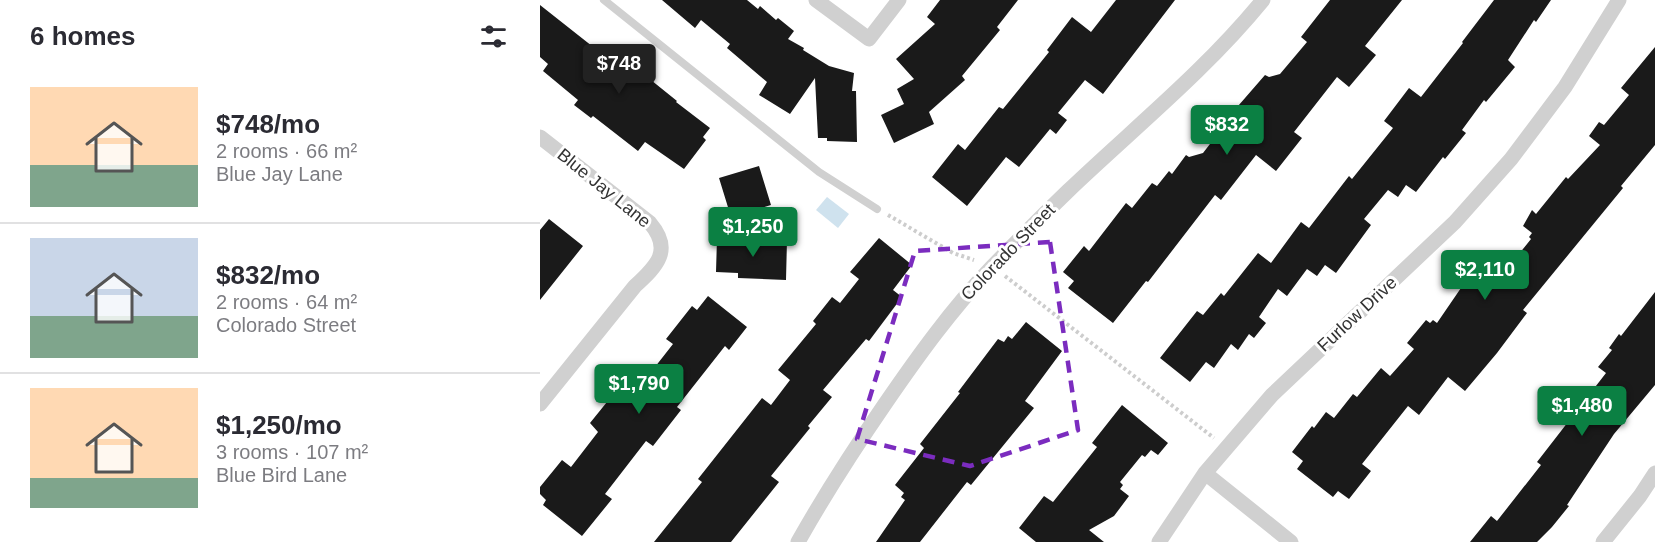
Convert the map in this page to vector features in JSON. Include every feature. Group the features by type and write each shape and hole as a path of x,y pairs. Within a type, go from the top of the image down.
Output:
{"street":[{"path":"816,0 869,39 899,0"},
{"name":"Colorado Street","path":"798,542 835,477 921,350 957,305 1069,190 1200,70 1263,0"},
{"name":"Furlow Drive","path":"1159,542 1205,473 1272,395 1455,222 1511,159 1565,87 1619,0"},
{"name":"Blue Jay Lane","path":"540,137 650,223 659,233 662,244 654,267 635,286 540,404"},
{"path":"1205,473 1291,542"},
{"path":"1603,542 1640,496 1655,473"}],"lane":[{"path":"604,0 819,172 877,208"}],"path":[{"path":"877,208 953,253 993,266 1227,448"}],"highlighted area":[{"path":"1050,242 1078,430 970,466 857,439 915,251"}],"water":[{"path":"827,197 849,214 838,228 816,210"}],"building":[{"path":"662,0 747,0 758,9 760,6 776,20 778,18 794,31 788,39 804,48 803,50 829,66 854,73 852,91 856,91 857,142 827,141 827,138 818,138 815,78 790,114 759,95 767,82 727,48 730,44 701,20 695,28"},
{"path":"940,0 1018,0 997,27 1000,30 962,76 965,80 929,112 934,124 894,143 881,115 904,104 897,89 914,79 896,59 935,24 927,17"},
{"path":"1116,0 1175,0 1103,94 1085,80 1058,113 1067,120 1056,134 1050,129 1019,167 1006,157 967,206 932,177 958,144 965,150 999,107 1003,109 1049,52 1047,50 1072,17 1091,32"},
{"path":"1330,0 1402,0 1365,46 1376,55 1349,87 1337,77 1294,132 1302,138 1276,171 1256,155 1221,200 1215,195 1148,282 1146,281 1113,323 1068,288 1074,281 1063,272 1084,246 1089,251 1126,203 1132,208 1152,183 1157,186 1169,171 1172,174 1186,155 1189,157 1203,153 1227,122 1225,121 1265,75 1269,77 1280,74 1307,42 1301,37"},
{"path":"1494,0 1551,0 1536,22 1534,20 1508,60 1515,67 1486,102 1484,100 1462,130 1466,133 1445,159 1443,157 1416,192 1406,185 1398,197 1388,190 1364,219 1371,225 1336,273 1325,265 1317,276 1307,269 1287,296 1278,289 1259,317 1266,323 1254,338 1249,334 1238,350 1231,344 1214,368 1206,362 1190,382 1160,358 1197,311 1203,315 1221,293 1224,296 1258,253 1271,263 1301,222 1309,228 1349,176 1352,179 1393,128 1384,121 1409,88 1421,97"},
{"path":"540,5 635,80 641,72 710,128 703,137 706,140 684,169 645,142 638,151 593,116 591,118 574,105 578,100 543,71 548,64 540,57"},
{"path":"1655,47 1655,145 1621,186 1623,188 1523,310 1527,313 1465,391 1448,377 1419,415 1408,406 1362,464 1371,471 1349,499 1338,491 1333,497 1297,469 1303,461 1292,452 1326,412 1334,418 1353,394 1357,397 1381,368 1390,376 1414,349 1407,343 1426,320 1430,323 1433,320 1437,323 1463,285 1465,288 1476,273 1487,281 1505,259 1511,264 1531,239 1529,237 1532,233 1523,226 1532,210 1536,214 1566,177 1568,179 1600,145 1589,136 1599,122 1604,125 1629,95 1621,88"},
{"path":"759,166 771,205 731,217 719,178"},
{"path":"549,219 583,246 540,300 540,230"},
{"path":"717,238 787,240 786,280 738,278 738,273 716,272"},
{"path":"879,238 912,265 893,290 902,297 869,341 866,339 823,390 832,397 771,476 779,482 731,542 654,542 702,482 698,479 762,398 771,405 790,380 778,370 816,324 813,321 832,297 840,303 859,279 850,272"},
{"path":"1655,292 1655,385 1614,434 1567,505 1569,506 1537,542 1470,542 1491,516 1497,521 1541,465 1537,462 1606,373 1598,367 1612,350 1609,348"},
{"path":"708,296 747,327 729,350 725,346 677,407 681,410 653,446 646,441 605,494 612,499 582,536 543,505 546,500 540,494 540,487 562,460 571,467 598,432 590,423 632,371 644,381 673,344 666,339 692,306 697,310"},
{"path":"1026,322 1062,351 1025,401 1034,408 971,485 967,482 920,542 876,542 905,500 901,497 904,493 895,485 924,448 920,444 998,339 1004,342 1008,336 1012,339"},
{"path":"1122,405 1168,443 1158,455 1151,450 1145,457 1142,455 1120,482 1123,485 1120,489 1129,496 1114,516 1089,530 1104,542 1036,542 1019,528 1044,496 1053,502 1097,447 1092,443"}]}
